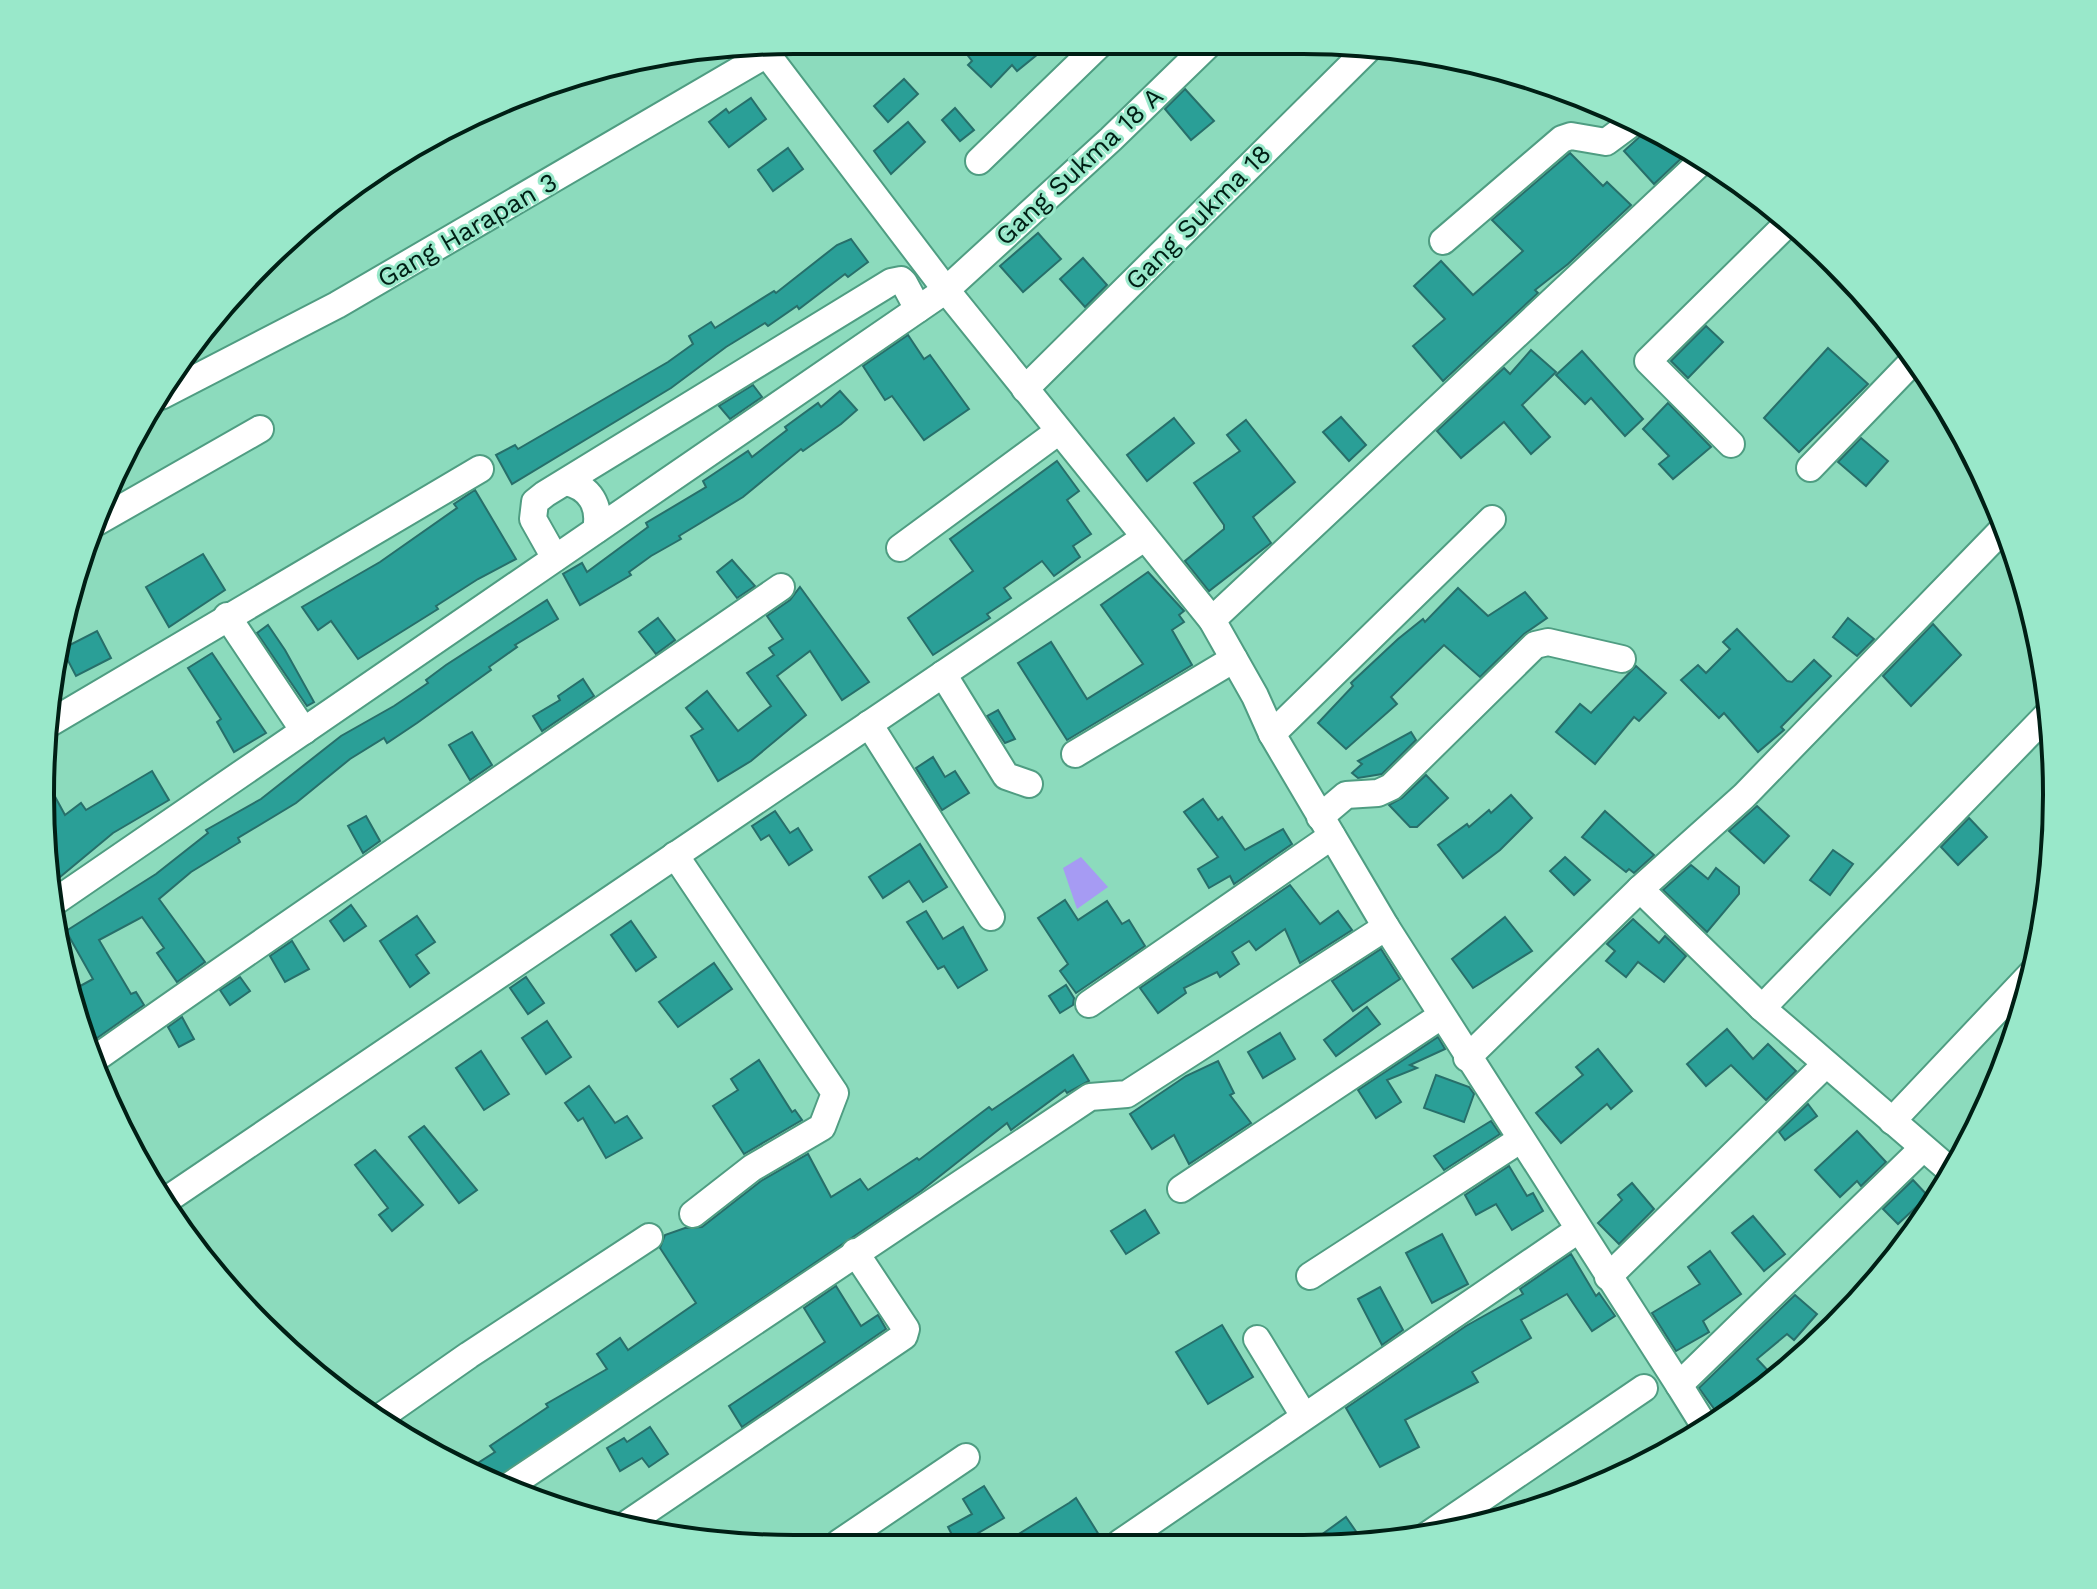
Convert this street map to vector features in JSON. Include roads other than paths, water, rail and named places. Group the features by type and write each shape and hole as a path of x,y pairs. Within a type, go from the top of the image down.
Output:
{"street":[{"path":"979,161 1090,54"},
{"name":"Gang Sukma 18 A","path":"596,530 946,290 1199,54"},
{"path":"768,55 946,290 1212,620 1272,734 1386,927 1700,1419"},
{"name":"Gang Harapan 3","path":"176,388 337,305 755,56"},
{"name":"Gang Sukma 18","path":"1025,389 1360,57"},
{"path":"1443,241 1562,139 1571,136 1606,142 1625,128"},
{"path":"1212,620 1695,167"},
{"path":"1731,444 1648,361 1781,230"},
{"path":"555,558 533,519 534,510 545,494 891,282 901,280 904,283 918,309"},
{"path":"1810,468 1907,367"},
{"path":"108,516 260,429"},
{"path":"900,548 1059,431"},
{"path":"58,718 480,469"},
{"path":"61,897 596,530 598,514 593,499 577,484 566,482"},
{"path":"1272,734 1295,709 1371,642 1492,519"},
{"path":"1467,1058 1640,889 1744,796 1996,536"},
{"path":"173,1196 1144,538"},
{"path":"101,1055 344,883 543,752 781,587"},
{"path":"227,616 304,731"},
{"path":"1089,1004 1326,826 1346,795 1378,793 1391,787 1535,645 1548,642 1622,659"},
{"path":"1075,754 1234,659"},
{"path":"943,674 1006,776 1029,784"},
{"path":"1762,1008 2039,723"},
{"path":"869,724 991,917"},
{"path":"675,855 835,1093 822,1127 752,1168 693,1214"},
{"path":"1640,889 1762,1008 1944,1166"},
{"path":"516,1481 1090,1097 1127,1094 1386,927"},
{"path":"1892,1121 2017,989"},
{"path":"1181,1189 1441,1016"},
{"path":"1608,1277 1826,1064"},
{"path":"1310,1276 1520,1140"},
{"path":"1679,1385 1922,1149"},
{"path":"1132,1535 1578,1230"},
{"path":"387,1412 649,1237"},
{"path":"636,1518 904,1336 906,1329 855,1252"},
{"path":"1257,1339 1304,1416"},
{"path":"1449,1520 1644,1388"},
{"path":"851,1535 966,1457"}]}
